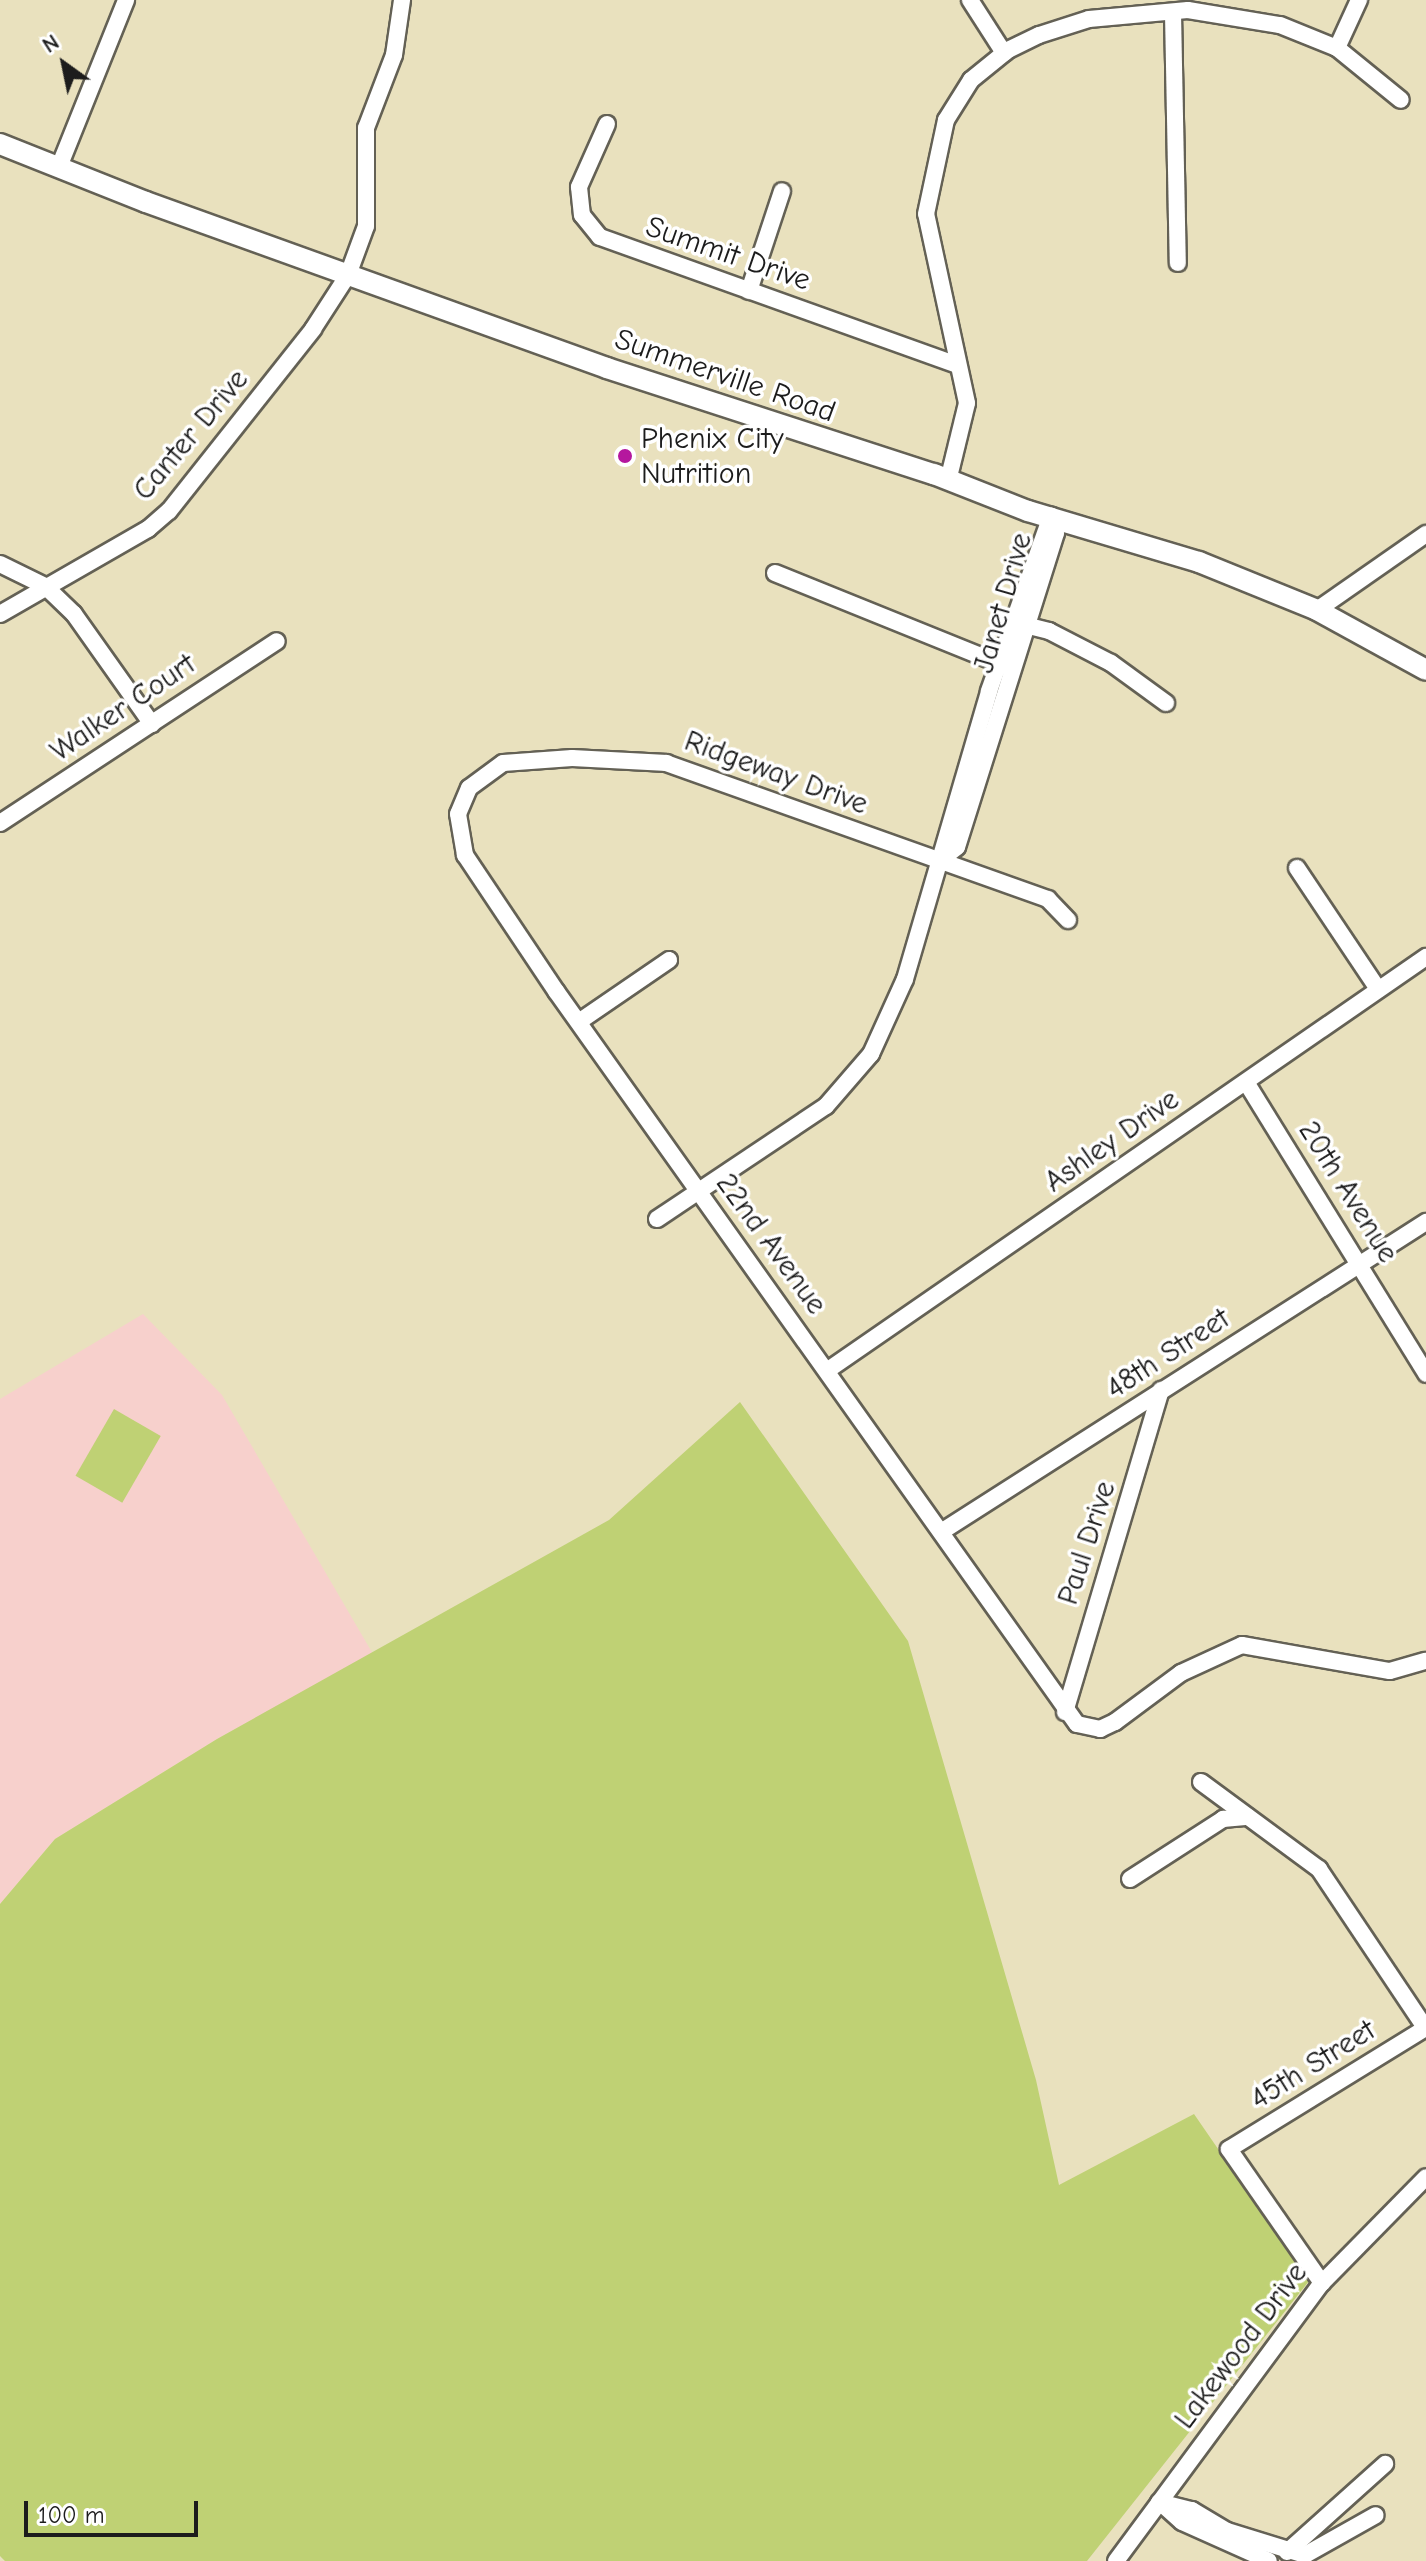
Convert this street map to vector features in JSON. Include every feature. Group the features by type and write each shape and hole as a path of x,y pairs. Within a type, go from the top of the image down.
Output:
{"main road":[{"name":"Summerville Road","path":"0,144 348,275 727,409 1199,562 1317,610 1426,670"}],"street":[{"path":"59,167 126,0"},
{"name":"Canter Drive","path":"0,614 148,529 169,511 313,329 348,275 366,226 366,128 394,55 402,0"},
{"path":"970,0 1004,53"},
{"path":"1337,48 1359,0"},
{"path":"948,481 967,403 926,214 946,120 971,80 1004,53 1039,35 1089,19 1188,10 1280,25 1337,48 1401,100"},
{"path":"1173,13 1178,263"},
{"name":"Summit Drive","path":"607,124 579,187 589,228 626,249 957,365"},
{"path":"749,291 782,191"},
{"name":"Janet Drive","path":"657,1219 826,1106 871,1054 905,979 935,888 938,862 1006,666 1051,516"},
{"path":"1317,610 1426,534"},
{"path":"0,564 45,586 91,635 152,724"},
{"path":"775,573 1006,666"},
{"path":"1019,624 1111,663 1166,703"},
{"name":"Walker Court","path":"0,823 277,641"},
{"name":"Ridgeway Drive","path":"462,800 479,777 503,763 572,758 654,761 694,769 938,862 1048,899 1068,920"},
{"name":"22nd Avenue","path":"462,800 457,828 465,855 698,1192 828,1370 1065,1712"},
{"path":"1297,868 1378,989"},
{"name":"Ashley Drive","path":"828,1370 1426,957"},
{"path":"580,1021 669,960"},
{"name":"20th Avenue","path":"1246,1082 1361,1262 1426,1374"},
{"name":"48th Street","path":"941,1532 1426,1222"},
{"name":"Paul Drive","path":"1065,1712 1161,1390"},
{"path":"1065,1712 1085,1729 1100,1729 1181,1673 1242,1645 1390,1671 1426,1661"},
{"path":"1201,1782 1297,1856 1319,1869 1426,2029"},
{"path":"1130,1879 1213,1824 1248,1817"},
{"name":"45th Street","path":"1322,2283 1229,2149 1426,2029"},
{"name":"Lakewood Drive","path":"1116,2561 1322,2283 1426,2177"},
{"path":"1287,2552 1385,2464"},
{"path":"1159,2502 1192,2510 1227,2531 1287,2552 1305,2555 1376,2515"},
{"path":"1159,2502 1182,2522 1269,2561"}],"shaded area":[{"path":"143,1314 222,1395 373,1654 217,1739 55,1839 0,1904 0,1399"}],"green space":[{"path":"740,1402 908,1641 1036,2080 1059,2185 1194,2114 1309,2281 1087,2561 5,2561 0,2556 0,1904 55,1839 217,1739 609,1520"},
{"path":"114,1409 161,1436 122,1503 76,1476"}],"place":[{"name":"Phenix City Nutrition","path":"625,456"}]}
